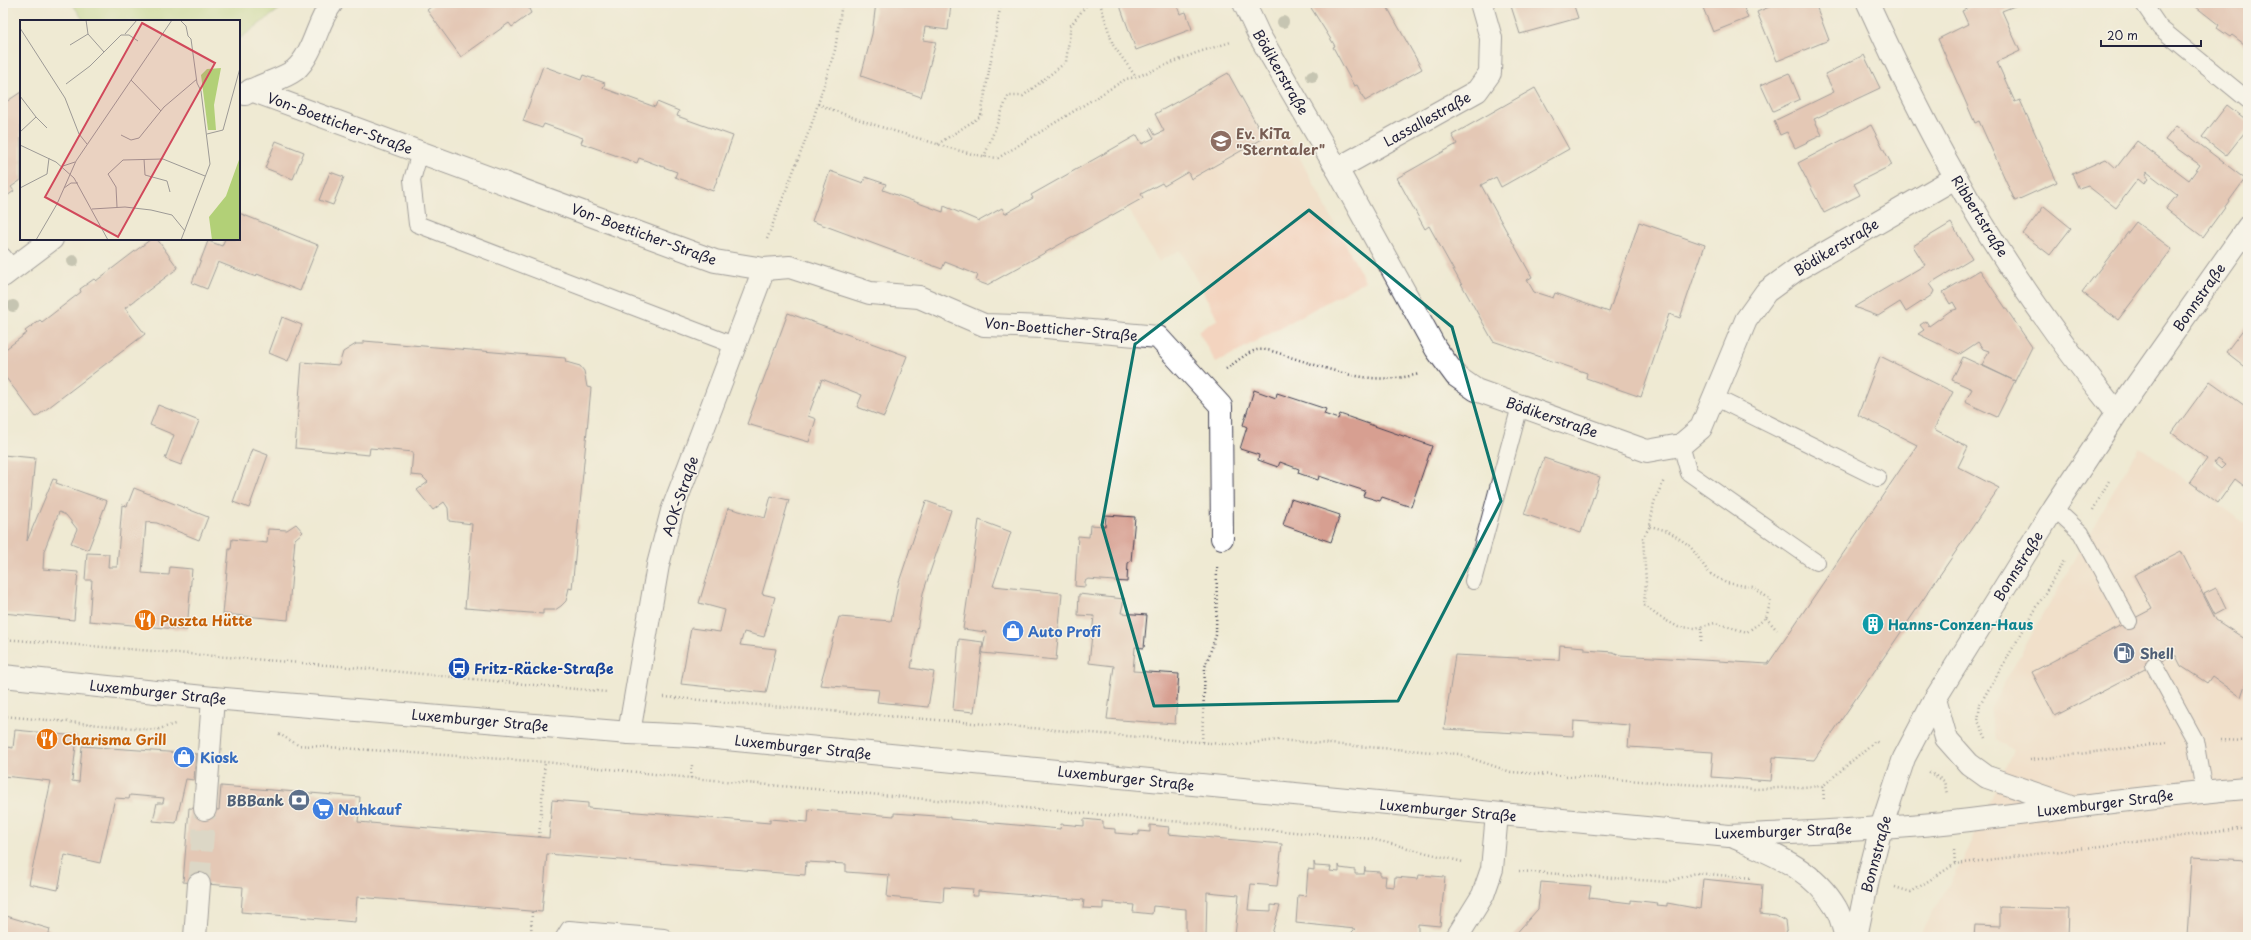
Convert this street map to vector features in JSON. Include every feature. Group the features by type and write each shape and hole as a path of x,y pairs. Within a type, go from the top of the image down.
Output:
{"street":[{"path":"245,94 295,70 310,51 326,10 332,3"},
{"name":"Bödikerstraße","path":"1244,3 1259,35 1337,169 1436,349 1456,376 1476,390 1647,451 1681,445 1701,428 1746,320 1766,292 1796,270 1955,178"},
{"name":"Lassallestraße","path":"1337,169 1477,91 1490,72 1491,38 1481,3"},
{"name":"Ribbertstraße","path":"1868,3 1912,98 1955,178 2015,272 2077,362 2117,413"},
{"name":"Von-Boetticher-Straße","path":"245,94 420,152 715,261 764,269 790,267 870,293 919,297 984,325 1046,327 1158,337 1221,406 1222,538"},
{"name":"Bonnstraße","path":"1856,937 1868,879 1881,828 1904,758 1935,699 2054,508 2117,413 2248,227"},
{"path":"6,267 50,240"},
{"name":"AOK-Straße","path":"629,733 658,565 672,511 764,269"},
{"name":"Luxemburger Straße","path":"3,676 213,698 629,733 703,737 1729,836 1881,828 1953,822 2204,791 2248,788"},
{"path":"205,809 213,698"},
{"path":"1935,699 1946,738 1969,764 1987,777 2073,807"},
{"path":"1457,937 1483,895 1492,869 1497,814"},
{"path":"1729,836 1776,855 1812,878 1836,908 1846,937"},
{"path":"195,937 199,884"}],"lane":[{"path":"2143,3 2160,28 2248,100"},
{"path":"420,152 412,180 417,224 736,346"},
{"path":"1714,397 1878,478"},
{"path":"1473,581 1520,406"},
{"path":"1681,445 1689,473 1816,562"},
{"path":"2054,508 2081,533 2129,621"},
{"path":"2154,665 2195,740 2204,791"},
{"path":"564,937 569,929 664,937"}],"path":[{"path":"764,269 764,248 811,126 835,50 842,3"},
{"path":"938,144 981,116 1001,3"},
{"path":"984,157 1008,96 1023,96 1066,62 1072,25 1088,3"},
{"path":"1100,3 1113,45 1136,78"},
{"path":"818,104 855,119 938,144 984,157 998,158 1126,79 1136,78 1196,53 1259,35"},
{"path":"1198,381 1222,372 1257,350 1269,351 1328,370 1376,380 1405,378 1448,366"},
{"path":"1650,526 1668,531 1690,546 1709,573 1726,583 1753,587 1771,600 1766,618 1748,632 1715,623 1702,626 1678,627 1658,616 1644,605 1646,581 1643,538 1650,526 1654,502 1681,445"},
{"path":"1989,743 1978,721 1980,704 2081,533 2110,478"},
{"path":"1202,742 1205,667 1216,635 1218,547 1222,538"},
{"path":"1766,618 1777,630"},
{"path":"1701,641 1702,626"},
{"path":"3,639 331,666 635,695 1234,745 1278,740 1459,754 1511,772 1755,789 1823,786 1875,740"},
{"path":"3,716 156,730 185,720 211,719"},
{"path":"274,731 298,745 545,762 699,779 1372,839 1492,869 1667,882 1696,873 1759,879"},
{"path":"2024,760 2039,760 2195,740 2248,740"},
{"path":"539,837 545,762"},
{"path":"1934,775 1944,781 1947,792"},
{"path":"1901,888 1911,892 1955,864 2248,828"},
{"path":"531,937 532,911"}],"highlighted area":[{"path":"1309,210 1452,327 1501,501 1398,701 1154,706 1102,525 1135,344"}],"shaded area":[{"path":"1283,126 1365,281 1216,363 1198,331 1218,319 1180,250 1159,262 1127,207"},
{"path":"2139,446 2248,526 2248,937 1918,937 1967,853 2013,750 1996,740 1990,708"}],"green space":[{"path":"72,3 288,3 240,38 240,20 83,20"}],"building":[{"path":"436,3 537,3 529,9 531,13 512,27 509,23 461,57 427,10"},
{"path":"876,3 951,4 948,30 925,27 923,40 936,42 921,97 861,76 872,34"},
{"path":"1119,3 1176,3 1180,14 1186,12 1192,29 1136,50"},
{"path":"1308,3 1385,3 1422,69 1365,101 1357,85 1354,86 1333,47 1335,46"},
{"path":"1510,3 1573,3 1578,18 1520,34"},
{"path":"1701,3 1742,3 1748,18 1713,32"},
{"path":"1779,3 1815,3 1829,40 1777,61 1757,12"},
{"path":"1980,3 2016,3 2017,5 2002,11 2020,51 1997,62 2015,102 2020,100 2057,182 2015,201 1979,121 1975,123 1938,39 1968,24 1962,11"},
{"path":"2191,3 2248,3 2248,47 2232,35 2230,37 2217,28 2219,25"},
{"path":"1864,55 1880,88 1814,119 1822,135 1795,148 1787,132 1780,135 1774,121 1834,92 1825,74"},
{"path":"543,66 581,80 583,75 605,83 603,88 655,107 657,102 679,111 677,116 733,136 713,191 675,177 677,172 639,158 637,163 581,143 583,138 544,124 542,128 523,121"},
{"path":"1228,73 1264,138 1191,179 1188,172 1164,186 1162,183 1141,194 1143,198 987,285 976,281 978,275 945,262 942,269 812,221 830,171 863,183 865,177 886,184 883,190 943,212 944,206 979,221 1002,208 1005,214 1033,198 1031,195 1137,135 1142,144 1154,138 1149,129 1151,128 1155,135 1164,131 1155,114"},
{"path":"1789,73 1800,99 1773,111 1761,85"},
{"path":"1535,88 1569,149 1501,187 1496,177 1481,185 1532,277 1527,280 1534,292 1553,298 1555,293 1609,312 1639,222 1705,245 1680,318 1669,314 1641,397 1586,378 1587,373 1493,341 1429,226 1425,229 1397,178 1457,144 1452,135"},
{"path":"20,93 20,181 11,187 14,191 3,199 3,104"},
{"path":"2227,105 2248,121 2248,128 2226,156 2202,137"},
{"path":"1871,125 1892,165 1854,184 1860,195 1824,213 1798,163"},
{"path":"2176,126 2245,179 2203,237 2166,209 2177,195 2147,172 2145,175 2148,179 2144,184 2138,179 2116,208 2088,186 2079,189 2072,174 2106,159 2116,168 2137,141 2189,180 2200,165 2165,140"},
{"path":"276,141 304,152 293,179 265,168"},
{"path":"330,172 344,177 333,205 319,200"},
{"path":"2044,206 2071,228 2050,255 2023,234"},
{"path":"240,213 318,245 300,291 257,274 256,277 218,262 207,289 192,283 208,241 222,246 225,240 240,240"},
{"path":"2136,222 2172,249 2118,320 2082,292"},
{"path":"1951,223 1972,258 1929,284 1934,291 1932,295 1906,312 1900,302 1878,316 1854,307 1925,265 1913,246"},
{"path":"150,240 158,240 178,268 125,308 145,334 36,417 3,374 3,351 27,333 25,331 40,320 42,322 81,292 80,289 94,279 96,281"},
{"path":"1980,270 2032,347 2015,381 1982,365 1989,351 1983,349 1978,342 1960,354 1918,334 1924,330 1920,325 1926,321 1929,326 1950,311 1957,309 1953,302 1950,304 1943,292"},
{"path":"788,313 907,356 884,417 857,407 862,395 822,379 808,416 816,419 809,442 747,424"},
{"path":"282,317 302,325 288,361 269,353"},
{"path":"2248,323 2248,369 2226,352"},
{"path":"364,341 565,358 566,362 580,366 584,371 587,387 591,388 572,589 569,588 566,601 561,606 555,610 543,610 543,614 465,608 472,524 449,521 448,508 444,502 433,510 417,490 428,482 422,476 411,475 413,452 370,448 369,455 295,448 302,362 339,365 343,352 356,344 364,344"},
{"path":"1880,356 1953,392 1934,429 1968,447 1958,467 1999,488 1814,760 1773,757 1771,781 1711,777 1713,752 1628,747 1630,725 1574,721 1573,736 1444,729 1455,655 1559,660 1560,645 1585,647 1585,650 1613,652 1620,655 1768,664 1917,445 1858,415"},
{"path":"1963,357 2015,381 1997,417 1965,402 1972,389 1952,380"},
{"path":"2210,381 2248,408 2248,489 2235,479 2218,503 2190,482 2207,459 2172,433","holes":["2217,459 2225,465 2221,469 2214,463"]},
{"path":"1254,390 1276,398 1277,393 1326,409 1324,414 1338,419 1340,414 1432,446 1411,507 1382,497 1380,501 1363,496 1365,491 1319,476 1318,480 1298,473 1299,469 1280,462 1278,467 1258,460 1259,455 1240,449 1247,427 1243,425"},
{"path":"158,405 199,421 181,465 165,459 174,435 150,425"},
{"path":"252,449 268,455 249,508 233,502"},
{"path":"3,455 35,458 27,541 53,479 57,480 56,483 107,501 88,550 71,543 77,529 66,515 59,512 44,551 43,569 78,572 74,620 3,613"},
{"path":"1544,458 1600,477 1581,533 1524,514"},
{"path":"134,488 208,517 199,540 157,523 146,522 142,573 169,575 170,567 192,569 187,630 89,621 92,580 85,580 87,553 109,554 108,567 117,567 122,505 127,506"},
{"path":"771,496 789,500 762,594 775,597 764,637 744,632 740,645 776,649 766,693 681,684 691,628 720,632 725,610 699,603 728,508 765,518"},
{"path":"1291,499 1340,515 1331,542 1283,525"},
{"path":"926,501 951,510 923,593 911,668 934,672 928,707 877,702 879,690 820,685 839,617 891,621 898,585"},
{"path":"1106,515 1135,517 1131,561 1128,563 1127,582 1088,579 1085,581 1085,587 1075,586 1078,536 1089,537 1090,525 1105,526"},
{"path":"979,520 1011,532 993,586 1062,593 1056,660 982,653 986,632 963,629"},
{"path":"296,524 303,532 295,539 288,620 223,614 229,549 231,549 232,539 267,543 268,529 287,530"},
{"path":"2181,551 2216,620 2248,641 2248,676 2241,697 2212,676 2207,683 2181,666 2175,654 2055,716 2032,672 2152,609 2134,575"},
{"path":"2216,588 2226,609 2215,615 2204,594"},
{"path":"1079,594 1124,599 1121,613 1147,615 1144,648 1135,647 1133,671 1179,674 1175,724 1107,719 1114,666 1089,663 1094,616 1078,615"},
{"path":"959,639 983,642 974,712 953,710"},
{"path":"15,730 77,736 72,781 79,782 82,746 196,754 194,780 186,779 176,823 153,821 157,803 163,803 164,798 130,795 129,799 115,798 100,863 65,855 58,890 29,884 51,781 3,776 3,746 13,748"},
{"path":"221,786 360,797 358,822 549,838 552,800 588,803 588,808 770,823 770,819 808,822 809,809 894,816 894,813 950,817 950,819 1060,829 1061,824 1084,826 1084,819 1103,821 1103,828 1115,829 1115,833 1139,835 1139,831 1150,832 1150,825 1169,827 1168,834 1282,844 1277,886 1251,884 1248,910 1271,911 1271,905 1280,906 1271,937 1235,937 1239,895 1207,892 1206,937 1186,937 1186,909 1153,906 1152,914 1133,912 1134,905 1103,902 1103,909 1083,908 1084,900 978,891 978,896 972,896 973,889 944,887 943,902 887,897 889,875 846,872 846,864 806,862 805,875 547,854 542,912 357,897 355,922 241,912 243,887 183,882 189,808 219,810"},
{"path":"2192,857 2248,860 2248,937 2187,937"},
{"path":"1314,862 1315,866 1331,867 1330,871 1339,872 1339,865 1340,868 1355,870 1355,874 1364,874 1365,867 1365,871 1380,872 1380,876 1386,876 1385,886 1394,887 1395,877 1418,879 1419,875 1445,877 1440,926 1418,924 1418,934 1421,934 1419,937 1347,937 1355,929 1296,923 1298,895 1306,896 1308,869 1314,870"},
{"path":"1703,879 1762,885 1760,914 1776,916 1785,921 1787,937 1513,937 1538,909 1541,882 1591,886 1589,898 1631,903 1631,900 1658,903 1657,905 1667,906 1667,903 1700,909"},
{"path":"2000,907 2069,909 2068,937 1974,937 1975,925 2000,926"},
{"path":"3,915 50,929 48,937 3,937"}],"tunnel":[{"path":"199,884 205,809"}],"place":[{"name":"Ev. KiTa \"Sterntaler\"","path":"1221,141"},
{"name":"Puszta Hütte","path":"145,620"},
{"name":"Hanns-Conzen-Haus","path":"1873,624"},
{"name":"Auto Profi","path":"1013,631"},
{"name":"Shell","path":"2124,653"},
{"name":"Fritz-Räcke-Straße","path":"459,668"},
{"name":"Charisma Grill","path":"47,739"},
{"name":"Kiosk","path":"184,757"},
{"name":"BBBank","path":"299,800"},
{"name":"Nahkauf","path":"323,809"}]}
